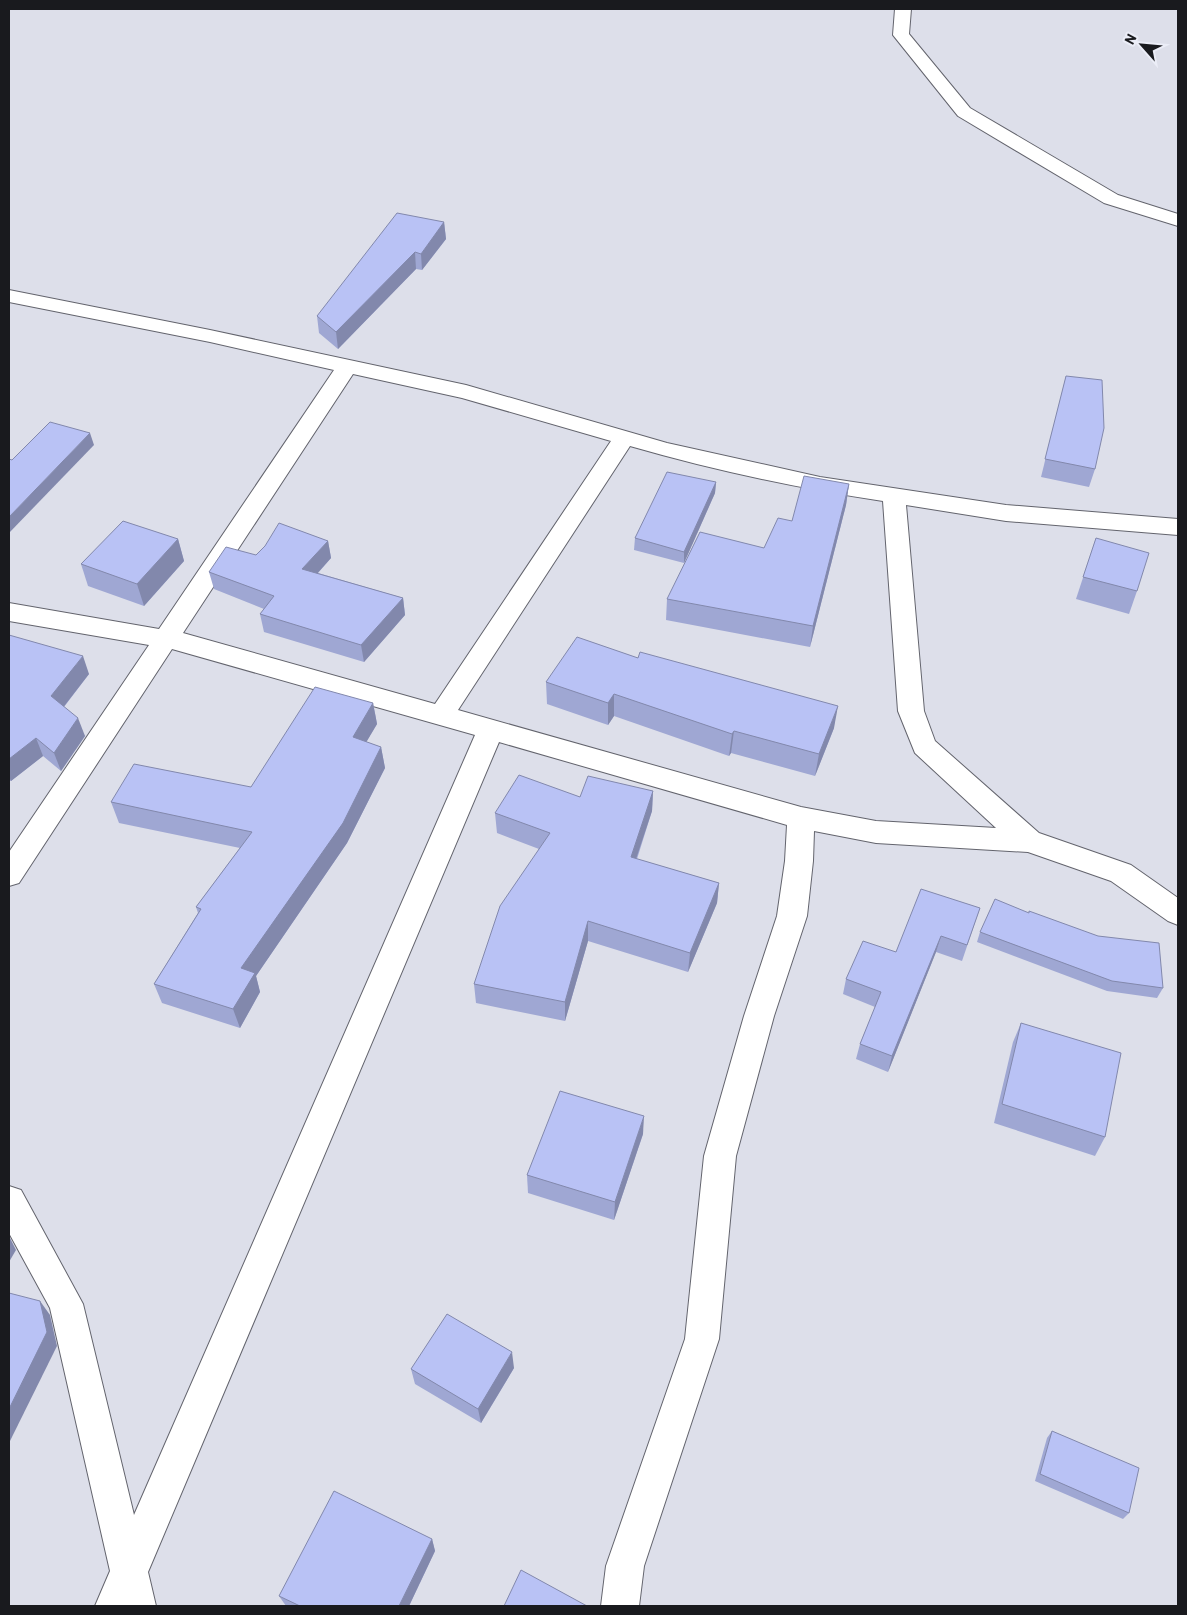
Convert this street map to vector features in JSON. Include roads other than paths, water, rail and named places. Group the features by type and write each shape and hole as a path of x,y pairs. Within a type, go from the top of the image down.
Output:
{"street":[{"path":"903,9 901,35 964,112 1111,199 1178,220"},
{"path":"9,296 201,334 466,392 664,448 820,484 1006,513 1178,527"},
{"path":"9,875 347,366"},
{"path":"441,715 625,437"},
{"path":"894,496 911,711 924,746 1028,841"},
{"path":"9,612 185,642 801,818 876,832 1028,841 1121,872 1178,913"},
{"path":"114,1606 133,1590 491,729"},
{"path":"620,1606 626,1566 702,1339 720,1156 759,1016 792,916 799,861 801,818"},
{"path":"9,1201 66,1304 133,1590"}]}
